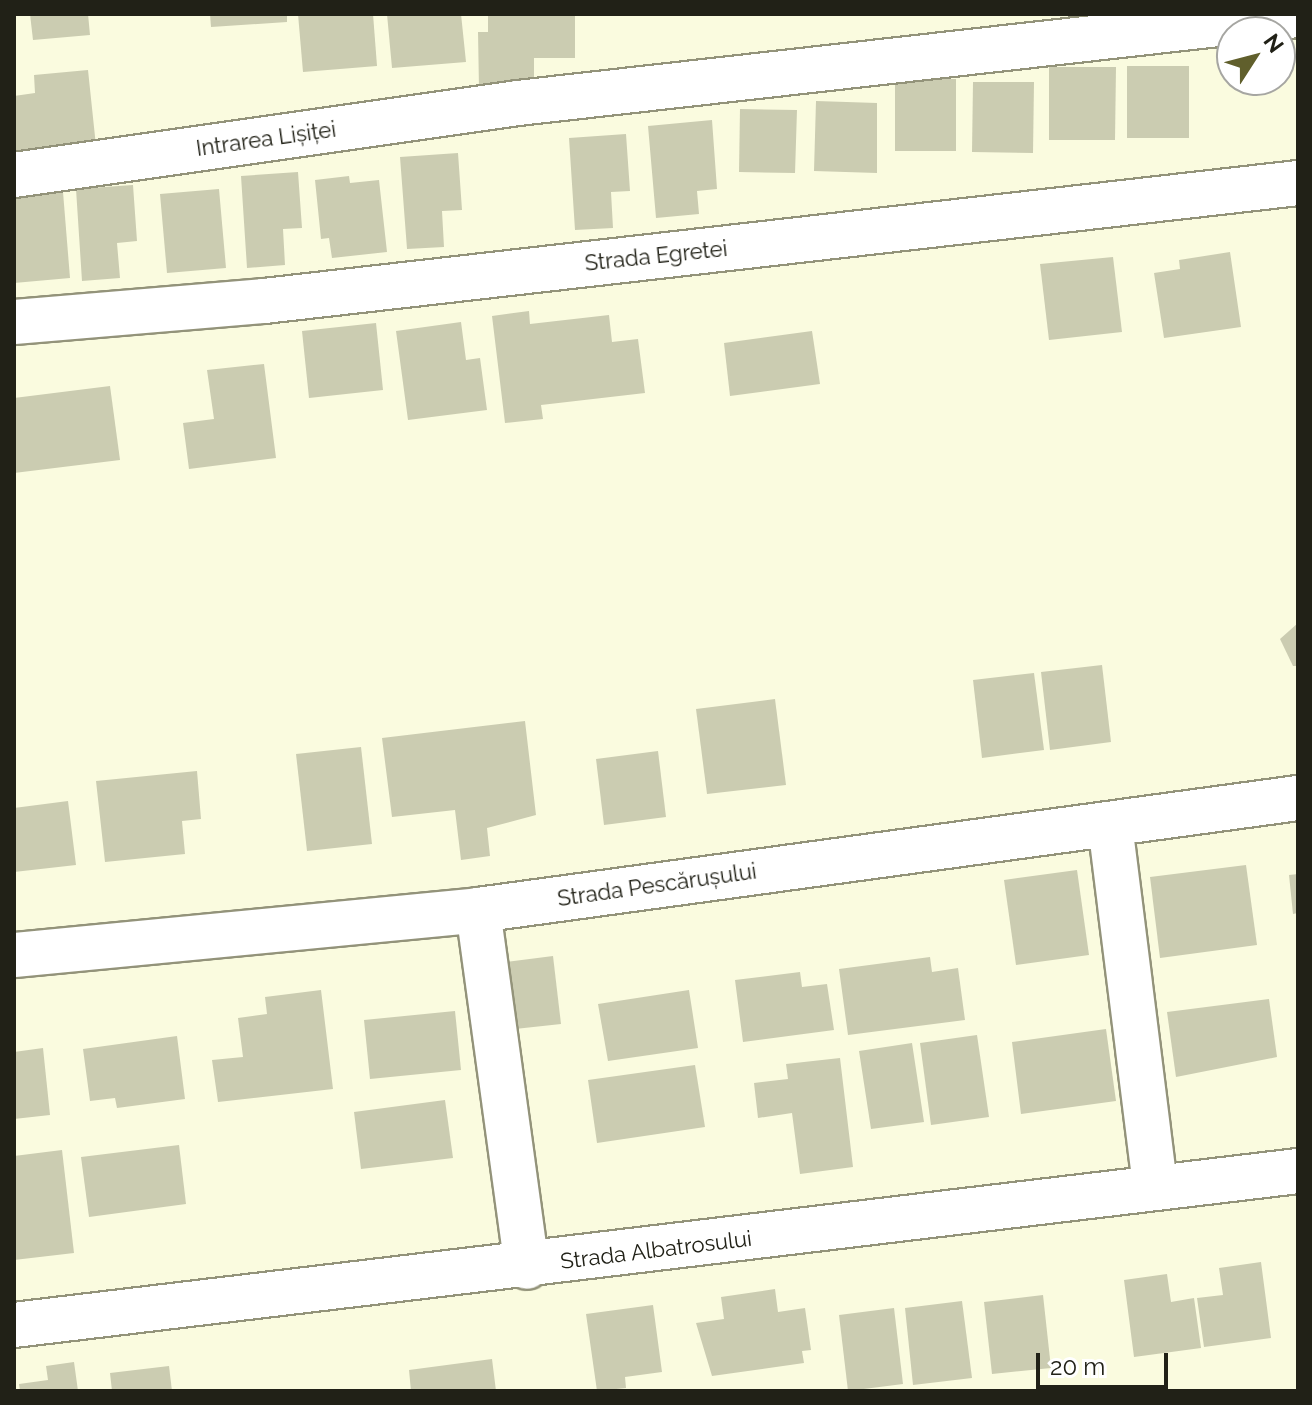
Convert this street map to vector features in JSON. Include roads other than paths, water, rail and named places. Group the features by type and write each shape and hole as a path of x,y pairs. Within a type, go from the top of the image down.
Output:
{"street":[{"name":"Intrarea Lișiței","path":"14,175 518,103 1298,15"},
{"name":"Strada Egretei","path":"14,322 1298,183"},
{"name":"Strada Pescărușului","path":"14,955 478,910 1298,798"},
{"path":"1110,824 1155,1187"},
{"path":"478,910 527,1267"},
{"name":"Strada Albatrosului","path":"14,1325 527,1267 1298,1171"}]}
